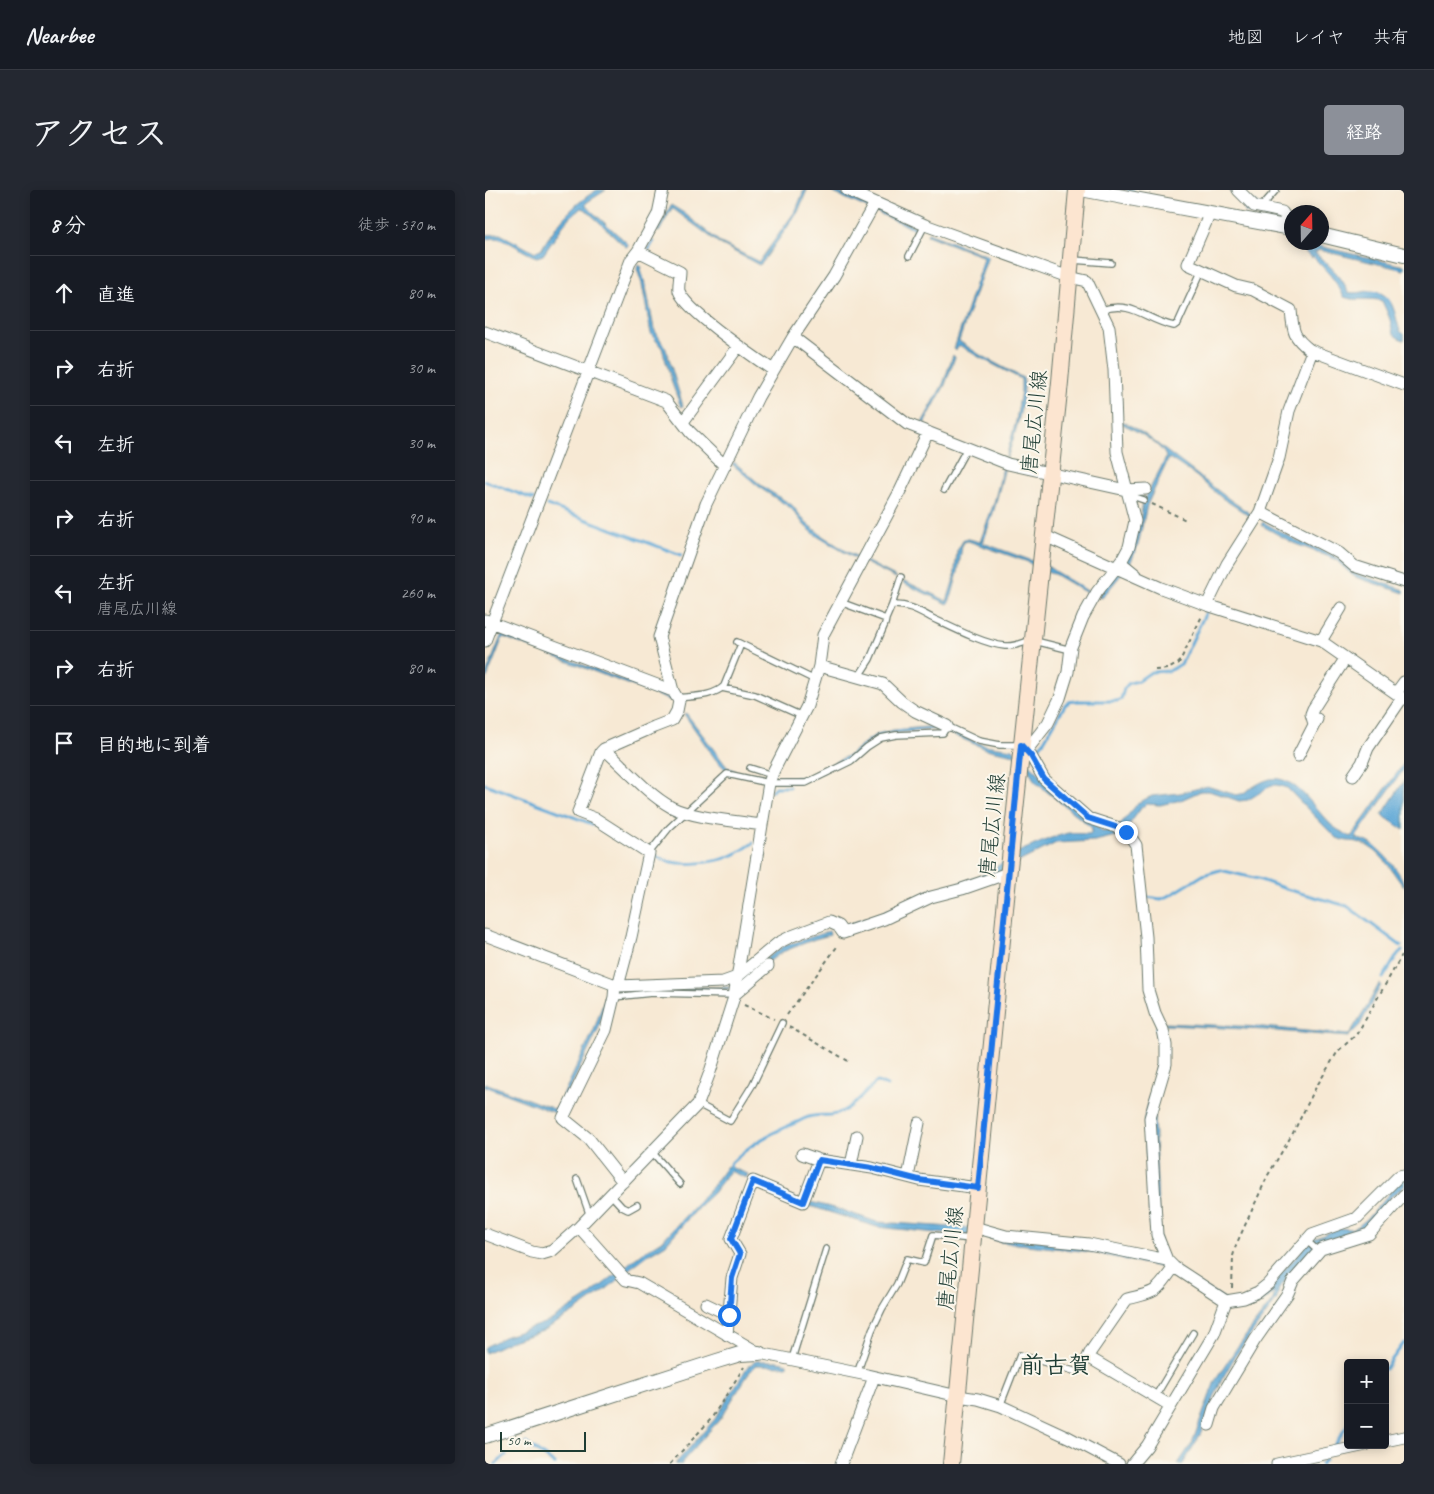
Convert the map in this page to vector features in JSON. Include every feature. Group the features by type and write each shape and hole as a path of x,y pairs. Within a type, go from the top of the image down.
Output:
{"main road":[{"name":"唐尾広川線","path":"951,1464 1009,866 1061,382 1077,190"}],"street":[{"path":"485,641 489,621 631,260 658,214 663,190"},
{"path":"847,190 925,225 1069,277 1087,281 1109,326 1114,370 1117,452 1135,521 1123,567 1097,592 1083,617 1071,650 1060,698 1048,723 1022,751 1031,756 1044,779 1088,818 1120,829 1136,845 1146,937 1148,990 1163,1030 1165,1044 1166,1064 1150,1118 1157,1235 1170,1263"},
{"path":"1086,190 1284,225"},
{"path":"1237,190 1255,206 1282,212 1284,215"},
{"path":"623,1182 589,1139 563,1118 605,1030 631,938 649,852 596,819 578,812 601,752 654,726 672,720 677,711 679,701 675,694 659,638 706,504 773,370 834,276 875,203"},
{"path":"1210,213 1188,264 1236,286 1253,290 1291,310 1297,341 1312,351 1404,385"},
{"path":"1329,237 1404,255"},
{"path":"638,251 680,272 679,291 688,304 738,346 773,370"},
{"path":"485,332 666,401 690,432 725,466"},
{"path":"793,337 907,424 1008,464 1127,492 1145,494"},
{"path":"683,422 738,346"},
{"path":"1207,605 1227,564 1260,512 1279,458 1289,411 1312,351"},
{"path":"485,1234 532,1252 542,1254 552,1251 579,1228 698,1104 734,997 771,779 807,706 819,666 823,635 900,491 928,432"},
{"path":"1260,512 1339,552 1354,566 1404,582"},
{"path":"1045,536 1123,567 1151,584 1207,605 1321,641 1401,697"},
{"path":"1321,641 1341,608"},
{"path":"489,621 675,694"},
{"path":"1298,756 1316,722 1311,714 1313,709 1345,658"},
{"path":"819,666 883,684 902,702 915,711 947,726"},
{"path":"1353,776 1362,763 1368,748 1401,697 1404,682"},
{"path":"604,749 652,793 670,806 685,813 762,826"},
{"path":"485,935 616,989 723,982 737,977 778,943 792,936 829,922 838,926 843,933 884,919 931,897 962,889 1009,866"},
{"path":"734,997 768,966"},
{"path":"908,1178 919,1123"},
{"path":"851,1165 857,1136"},
{"path":"802,1154 819,1160 872,1168 908,1178 978,1188"},
{"path":"727,1334 732,1278 740,1254 731,1239 753,1181 803,1202 819,1160"},
{"path":"973,1233 1089,1244 1170,1263 1228,1301 1244,1298 1258,1292 1268,1284 1313,1234 1357,1218 1399,1176 1404,1175"},
{"path":"1209,1425 1214,1408 1255,1340 1288,1293 1293,1281 1321,1249 1369,1234 1404,1195"},
{"path":"579,1228 626,1280 639,1282 727,1334 756,1354"},
{"path":"1170,1263 1157,1290 1149,1294 1127,1299 1091,1351 1089,1357 1171,1406"},
{"path":"1132,1464 1147,1446 1214,1334 1228,1301"},
{"path":"706,1304 729,1315"},
{"path":"485,1436 740,1354 756,1354 792,1359 978,1399 1001,1406 1068,1437 1119,1464"},
{"path":"841,1464 874,1376"},
{"path":"1389,1440 1404,1437"},
{"path":"1277,1464 1347,1449"}],"lane":[{"path":"1261,207 1276,190"},
{"path":"909,256 925,225"},
{"path":"1070,260 1111,263"},
{"path":"1101,310 1113,306 1142,312 1173,326 1178,323 1202,270"},
{"path":"944,490 967,448"},
{"path":"859,676 870,659 885,624 901,577"},
{"path":"840,602 886,619"},
{"path":"892,605 899,604 912,607 967,634 998,644 1015,646 1033,640 1071,650"},
{"path":"675,694 712,694 722,688 739,643 815,680"},
{"path":"722,688 755,695 802,716"},
{"path":"649,852 669,828 727,774 806,783 851,761 881,738 896,735 943,733 947,726 979,741 1022,751"},
{"path":"750,768 771,779"},
{"path":"616,989 651,993 734,997"},
{"path":"698,1104 730,1121 753,1084 782,1023"},
{"path":"652,1152 680,1184"},
{"path":"577,1179 590,1216"},
{"path":"611,1195 622,1207 628,1210 637,1205"},
{"path":"859,1368 872,1330 897,1284 907,1259 924,1263 933,1235 973,1233"},
{"path":"1307,1241 1319,1251"},
{"path":"792,1359 826,1249"},
{"path":"1155,1397 1193,1333"},
{"path":"1002,1400 1019,1355 1077,1372 1089,1357"}],"path":[{"path":"1150,503 1188,521"},
{"path":"1155,670 1168,669 1179,663 1207,605"},
{"path":"782,1023 841,941 843,933"},
{"path":"1228,1301 1233,1281 1233,1256 1236,1245 1268,1175 1293,1133 1319,1082 1338,1051 1356,1035 1402,955"},
{"path":"734,997 850,1062"},
{"path":"670,1464 711,1419 756,1354"}],"water":[{"path":"597,190 606,190 586,203 586,206 629,245 626,247 585,209 581,208 567,220 543,255 537,257 499,239 485,240 485,235 500,234 534,252 541,250 565,216"},
{"path":"804,190 807,190 798,212 759,265 720,244 672,208 659,232 657,231 671,205 721,243 759,262 796,210"},
{"path":"827,190 833,190 917,227 916,230"},
{"path":"1229,190 1234,190 1274,212 1270,217 1245,212 1242,203"},
{"path":"928,233 988,256 959,341 980,355 1023,378 1022,405 1007,458 1016,421 1021,379 959,345 956,350 954,349 984,257 927,235"},
{"path":"1329,249 1404,266 1404,270 1319,250"},
{"path":"1307,250 1319,250 1315,253 1338,275 1348,292 1377,292 1388,298 1394,310 1400,331 1404,334 1404,340 1396,336 1392,331 1389,317 1382,301 1344,297 1338,285 1326,271 1313,257 1311,258 1305,252"},
{"path":"638,265 642,267 641,270 654,329 666,349 683,406 681,407 662,348 651,334 642,284 637,269"},
{"path":"953,355 955,357 945,385 924,424 922,423 943,384"},
{"path":"1121,421 1146,436 1252,515 1251,517 1222,498 1196,476 1169,458 1147,505 1138,545 1130,564 1102,598 1098,597 1140,522 1143,502 1166,458 1160,448 1154,443 1140,433 1120,423"},
{"path":"734,462 763,487 792,505 806,523 824,537 846,551 897,577 849,555 817,536 805,526 791,508 763,490 732,464"},
{"path":"1003,467 1005,467 994,510 983,543 1043,563 1091,593 1090,595 1054,574 1028,562 968,541 964,542 962,546 958,572 948,604 903,583 904,581 909,583 947,601 954,579 957,551 964,539 980,542 994,503"},
{"path":"1263,522 1296,540 1333,555 1354,573 1404,590 1404,593 1352,575 1335,559 1293,543 1261,525"},
{"path":"502,634 673,699 672,701 503,637 485,683 485,677"},
{"path":"686,713 727,767 738,772 776,777 806,777 849,755 880,733 938,726 984,745 1013,749 1103,832 1118,827 1139,802 1152,796 1180,793 1207,786 1236,795 1246,793 1246,791 1267,780 1280,779 1289,782 1297,788 1327,821 1351,837 1404,763 1404,769 1355,838 1371,844 1382,853 1401,876 1404,887 1386,862 1375,851 1361,843 1335,837 1287,788 1272,785 1248,800 1239,801 1209,791 1201,791 1181,800 1160,805 1147,804 1142,807 1120,835 1095,841 1056,843 1003,870 848,928 847,925 886,911 926,892 966,881 990,871 1018,852 1051,838 1068,833 1089,834 1092,828 1035,782 1025,763 1015,755 986,749 939,729 886,734 866,745 850,758 808,779 779,780 740,775 726,770 716,760 684,714"},
{"path":"1404,781 1404,830 1382,815"},
{"path":"829,931 830,935 782,952 741,982 767,958 784,946"},
{"path":"1379,984 1381,985 1360,1025 1348,1037 1265,1030 1165,1025 1164,1023 1263,1027 1349,1035"},
{"path":"729,987 729,989 620,993 621,990"},
{"path":"607,990 609,992 598,1030 558,1114 485,1086 485,1083 554,1109 557,1108 594,1030"},
{"path":"1158,1046 1161,1046 1162,1060 1153,1092 1160,1252 1158,1253 1151,1239 1144,1119 1155,1073"},
{"path":"727,1166 748,1174 746,1178 730,1171 713,1193 698,1207 666,1244 629,1269 604,1291 543,1331 511,1341 485,1353 485,1347 504,1337 550,1321 586,1298 642,1253 663,1240 711,1188"},
{"path":"1404,1178 1404,1186 1391,1197 1372,1220 1355,1232 1320,1242 1279,1288 1277,1299 1236,1355 1220,1383 1200,1435 1183,1464 1178,1464 1192,1443 1215,1381 1238,1346 1273,1300 1275,1292 1260,1304 1241,1310 1215,1302 1164,1268 1090,1252 1000,1242 981,1235 966,1236 877,1227 810,1206 811,1202 877,1222 967,1228 1089,1248 1166,1264 1232,1304 1237,1305 1250,1303 1262,1295 1311,1240 1340,1228 1351,1229 1357,1227 1366,1220"},
{"path":"756,1361 778,1361 787,1363 787,1366 757,1365 751,1370 720,1419 682,1464 675,1464 715,1419 748,1366"}],"waterway":[{"path":"1128,190 1133,191"},
{"path":"649,249 653,242"},
{"path":"485,481 533,499"},
{"path":"547,505 681,555"},
{"path":"1034,752 1044,741 1065,705 1070,701 1117,701 1121,699 1124,689 1129,683 1138,681 1151,672 1169,671 1181,664 1207,610"},
{"path":"485,784 595,825 613,836"},
{"path":"771,791 775,787 789,787"},
{"path":"656,856 663,860 683,863 715,861 733,855 753,843"},
{"path":"1147,897 1161,899 1203,875 1220,870 1258,879 1347,906 1401,946"},
{"path":"1383,978 1398,954 1402,951"},
{"path":"1156,1027 1158,1039"},
{"path":"730,1168 730,1164 753,1145 785,1127 808,1117 839,1113 854,1104 875,1083 878,1082 887,1086"},
{"path":"1389,1364 1404,1343"},
{"path":"1334,1446 1344,1430"},
{"path":"526,1443 555,1464"},
{"path":"496,1464 506,1455"},
{"path":"1321,1464 1325,1460"}],"district":[{"name":"前古賀","path":"1056,1365"}],"route":[{"path":"729,1315 732,1278 740,1254 731,1239 753,1181 803,1202 819,1160 872,1168 919,1180 978,1188 1021,745 1031,756 1044,779 1088,818 1126,832"}]}
